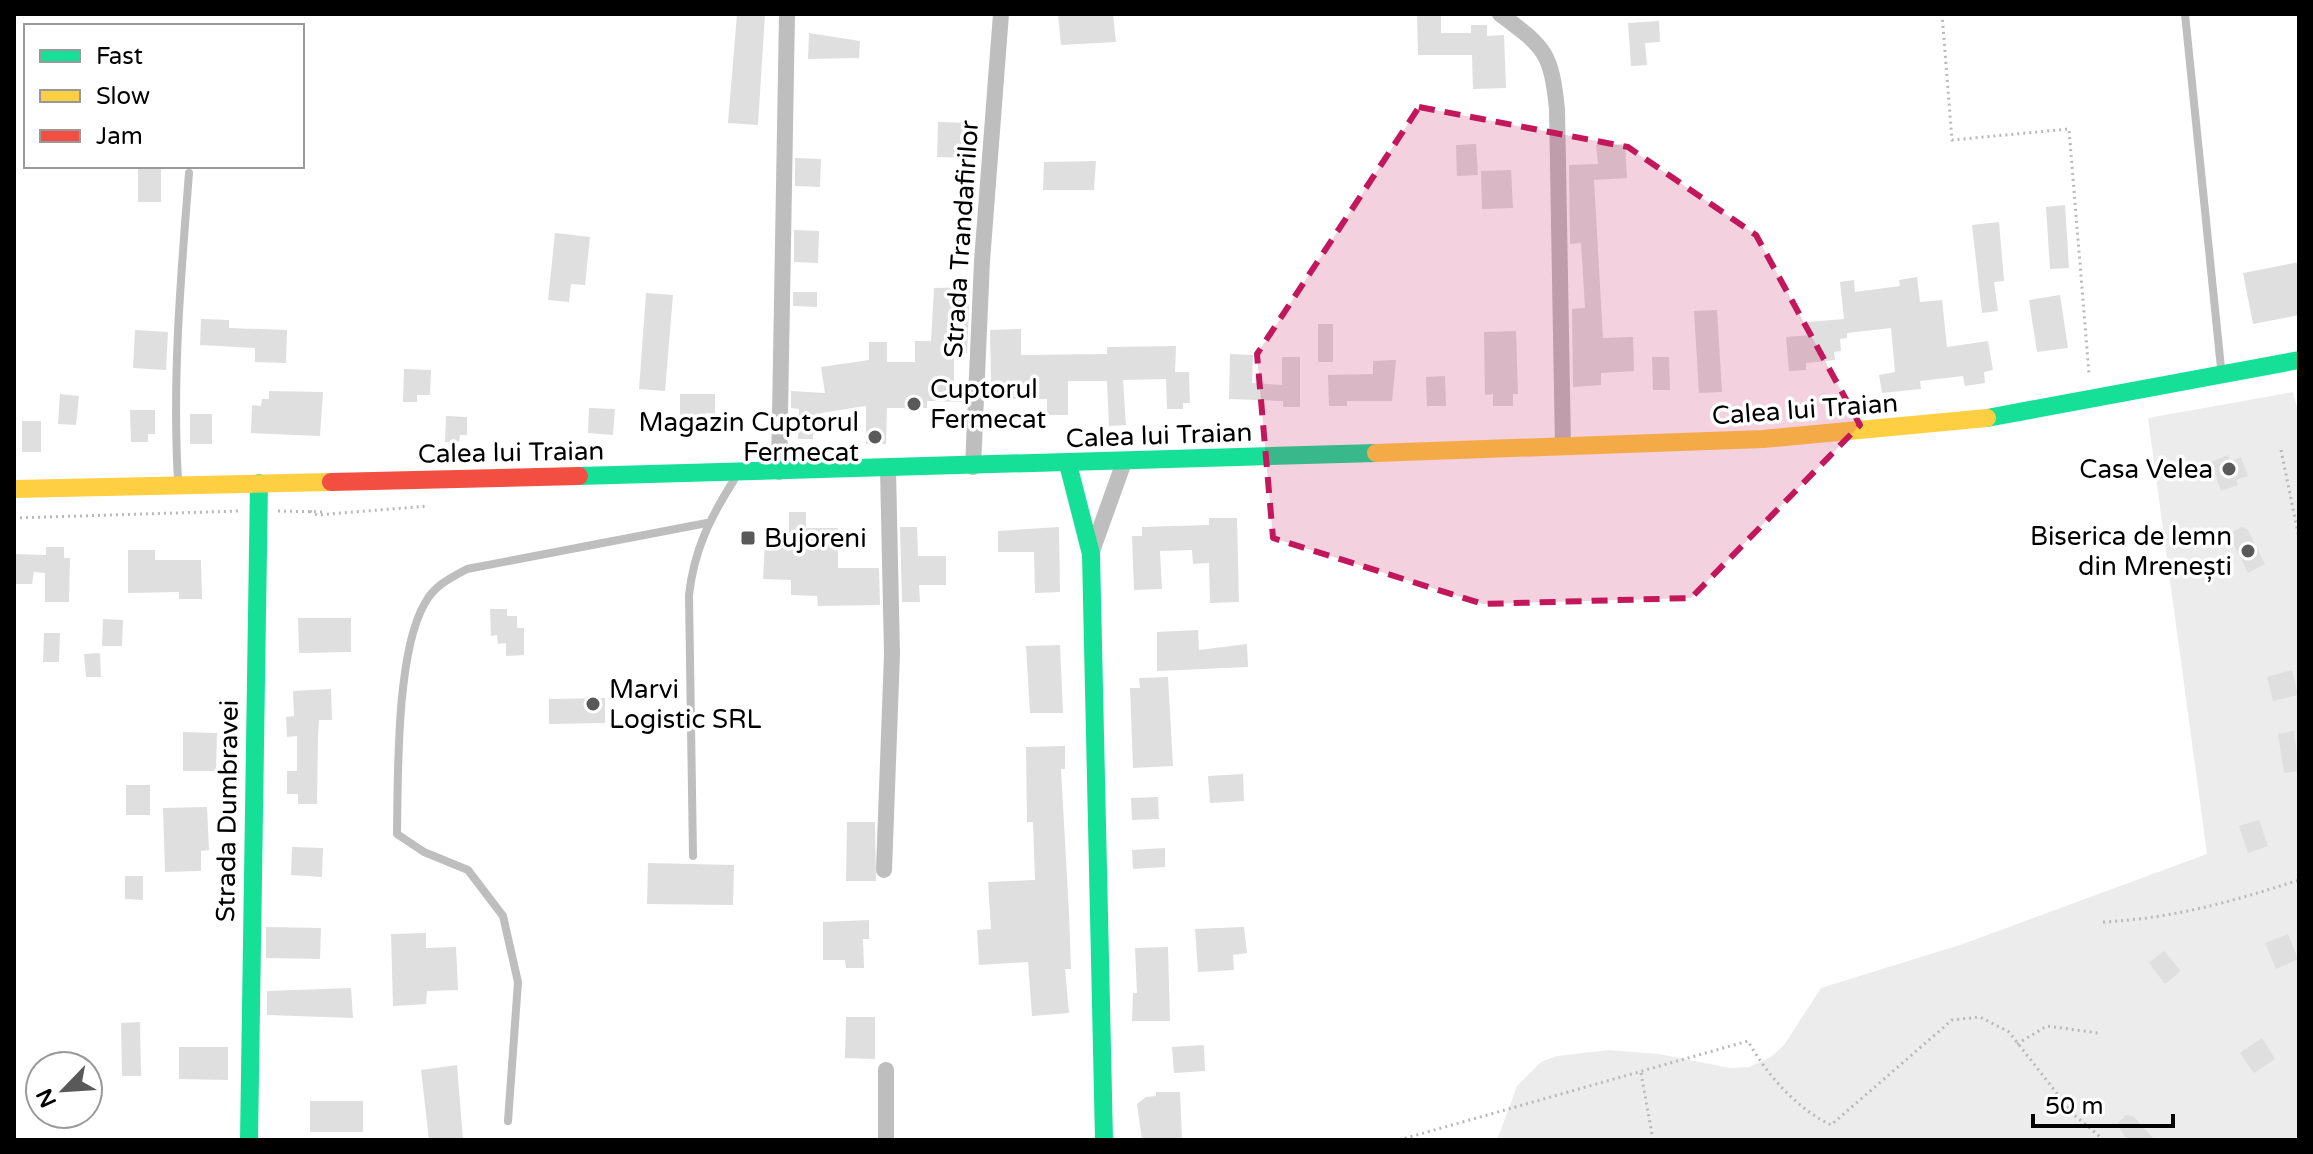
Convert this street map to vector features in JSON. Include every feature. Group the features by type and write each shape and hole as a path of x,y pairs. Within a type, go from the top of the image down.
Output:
{"main road":[{"name":"Calea lui Traian","path":"14,489 973,467 1846,434 1983,419 2091,402 2299,360"},
{"path":"1068,464 1091,554 1104,1140"},
{"name":"Strada Dumbravei","path":"249,1140 259,483"}],"street":[{"path":"779,472 787,14"},
{"name":"Strada Trandafirilor","path":"973,467 983,248 1001,14"},
{"path":"1500,14 1532,39 1552,65 1557,109 1563,447"},
{"path":"1091,554 1124,462"},
{"path":"884,870 892,654 888,469"},
{"path":"886,1070 886,1140"}],"lane":[{"path":"2185,14 2222,376"},
{"path":"178,485 175,431 189,173"},
{"path":"693,856 691,572 707,523 739,472"},
{"path":"508,1121 518,982 503,916 468,870 424,852 397,834 400,720 411,643 424,604 441,583 467,569 707,523"}],"path":[{"path":"1942,14 1952,140 2069,129 2091,402"},
{"path":"2281,450 2299,538"},
{"path":"14,518 250,511"},
{"path":"2103,922 2159,919 2215,907 2299,880 2299,870"},
{"path":"1399,1140 1748,1041 1764,1070 1815,1117 1831,1125 1952,1020 1980,1017 2009,1032 2073,1114 2104,1140"},
{"path":"2017,1044 2047,1026 2098,1033"},
{"path":"1640,1072 1653,1140"}],"highlighted area":[{"path":"1419,107 1628,147 1756,235 1860,425 1691,598 1483,604 1273,538 1257,354"}],"shaded area":[{"path":"2293,392 2299,415 2299,1140 1497,1140 1517,1086 1541,1062 1557,1056 1609,1050 1659,1054 1730,1068 1749,1067 1771,1057 1784,1045 1821,988 1963,944 2207,854 2148,418"}],"building":[{"path":"737,14 765,14 758,125 728,123"},
{"path":"1058,14 1113,14 1116,42 1061,45"},
{"path":"1417,14 1441,14 1441,33 1471,33 1471,25 1487,25 1487,36 1504,35 1506,88 1473,89 1472,55 1418,55"},
{"path":"1659,21 1660,42 1645,43 1647,65 1631,66 1628,23"},
{"path":"809,33 860,41 859,58 808,59"},
{"path":"938,122 970,123 969,158 937,157"},
{"path":"1476,144 1478,175 1457,176 1456,145"},
{"path":"1625,144 1627,178 1594,180 1603,338 1633,337 1634,371 1601,373 1601,385 1573,387 1572,309 1585,308 1581,243 1570,244 1569,165 1598,164 1596,145"},
{"path":"795,158 821,159 820,187 795,186"},
{"path":"1096,161 1094,190 1043,190 1044,162"},
{"path":"138,168 161,168 161,202 138,202"},
{"path":"1511,170 1513,208 1482,209 1481,171"},
{"path":"2065,205 2069,268 2050,269 2046,207"},
{"path":"1999,222 2004,281 1994,282 1998,311 1982,313 1972,225"},
{"path":"794,230 819,231 818,263 794,262"},
{"path":"555,233 590,237 585,285 571,284 569,302 548,300"},
{"path":"2299,262 2299,315 2253,324 2243,273"},
{"path":"1917,277 1920,302 1942,300 1947,347 1988,341 1993,370 1984,372 1985,383 1965,386 1963,376 1920,381 1921,389 1882,393 1879,375 1895,372 1891,328 1847,333 1847,338 1840,339 1841,351 1834,352 1835,360 1806,363 1806,370 1789,371 1786,337 1810,335 1808,322 1844,319 1840,282 1854,280 1855,292 1900,286 1899,280"},
{"path":"970,287 967,353 954,352 954,384 966,384 965,402 927,401 927,408 887,408 886,444 866,444 866,406 821,413 820,434 813,434 813,439 798,439 799,409 791,408 791,391 825,393 821,367 869,360 869,342 887,342 887,362 915,362 915,341 931,341 934,288"},
{"path":"793,292 817,292 817,307 793,306"},
{"path":"646,293 673,295 665,391 639,389"},
{"path":"2060,295 2068,348 2037,352 2029,300"},
{"path":"1717,310 1722,392 1699,393 1694,311"},
{"path":"201,319 229,320 229,328 287,330 286,363 255,362 255,348 200,345"},
{"path":"1318,324 1333,324 1333,362 1318,362"},
{"path":"1021,329 1021,355 1107,354 1107,347 1176,346 1175,372 1189,372 1190,403 1183,403 1183,409 1167,409 1166,379 1123,380 1126,425 1109,426 1107,381 1068,381 1068,415 1047,415 1047,399 987,399 988,384 991,384 990,330"},
{"path":"135,330 168,332 166,370 133,368"},
{"path":"1516,331 1518,394 1513,394 1513,406 1493,406 1493,394 1485,395 1484,332"},
{"path":"1230,354 1253,355 1252,383 1282,385 1282,357 1300,357 1300,407 1283,407 1283,401 1229,399"},
{"path":"1652,357 1669,357 1670,390 1653,390"},
{"path":"1396,360 1392,401 1347,401 1347,406 1329,406 1328,375 1373,374 1373,361"},
{"path":"404,369 431,370 430,395 417,395 417,402 403,402"},
{"path":"1445,376 1446,406 1427,406 1426,377"},
{"path":"269,391 323,392 320,436 251,433 252,405 261,406 262,399 269,399"},
{"path":"60,394 79,396 76,425 58,424"},
{"path":"680,394 715,394 715,414 706,413 706,432 680,432"},
{"path":"589,408 615,409 613,435 588,433"},
{"path":"130,410 155,410 155,434 148,434 148,442 131,442"},
{"path":"190,414 212,414 212,444 190,444"},
{"path":"446,416 467,417 467,435 460,435 459,442 445,442"},
{"path":"22,421 41,421 41,452 22,452"},
{"name":"Casa Velea","path":"2228,455 2230,461 2241,457 2248,476 2236,480 2238,485 2221,491 2211,462"},
{"path":"789,512 806,512 806,528 838,528 838,568 879,568 880,605 818,606 817,596 791,595 791,580 763,579 765,542 789,543"},
{"path":"1209,518 1237,518 1239,602 1210,603 1209,563 1193,564 1192,550 1160,551 1162,589 1134,590 1132,536 1142,536 1142,527 1209,525"},
{"path":"900,527 917,527 918,556 946,556 946,585 919,585 920,602 902,602"},
{"path":"1059,527 1060,592 1035,593 1034,552 998,552 998,531"},
{"name":"Biserica de lemn din Mrenești","path":"2242,527 2248,530 2265,564 2248,573 2231,539 2232,532"},
{"path":"46,547 64,547 64,558 70,558 69,602 45,602 45,573 34,572 32,584 14,584 14,554 46,555"},
{"path":"128,550 155,550 155,560 201,560 202,599 179,599 179,592 128,593"},
{"path":"490,609 507,609 507,616 517,616 517,628 524,628 524,655 506,656 506,643 498,644 497,635 491,636"},
{"path":"298,618 351,618 351,652 299,653"},
{"path":"103,619 123,620 122,646 102,646"},
{"path":"1198,630 1199,650 1247,644 1248,667 1157,671 1157,632"},
{"path":"44,633 60,633 59,662 43,662"},
{"path":"1060,645 1063,713 1030,713 1026,646"},
{"path":"100,653 101,677 86,677 84,654"},
{"path":"2292,670 2298,695 2273,701 2267,677"},
{"path":"1168,677 1173,766 1133,768 1130,688 1140,688 1139,678"},
{"path":"331,689 332,720 319,720 317,804 298,804 298,794 287,794 287,771 297,771 297,736 287,737 286,717 294,716 293,691"},
{"path":"605,698 605,723 549,724 549,699"},
{"path":"2294,731 2299,771 2284,773 2278,734"},
{"path":"183,732 217,733 216,771 183,771"},
{"path":"1065,746 1065,769 1061,769 1071,969 1065,969 1069,1013 1032,1016 1028,962 979,965 977,930 991,929 988,882 1035,880 1033,822 1027,822 1026,747"},
{"path":"1243,774 1244,801 1210,803 1208,776"},
{"path":"126,785 150,785 150,815 126,815"},
{"path":"1158,797 1159,819 1132,820 1131,798"},
{"path":"207,807 209,850 201,851 201,871 165,872 163,808"},
{"path":"2259,820 2268,846 2248,853 2239,826"},
{"path":"847,822 875,822 876,881 846,881"},
{"path":"292,847 323,848 322,877 291,875"},
{"path":"1165,848 1165,867 1133,869 1132,850"},
{"path":"648,863 734,865 733,905 647,904"},
{"path":"125,876 143,876 143,900 125,899"},
{"path":"869,920 869,939 863,939 864,968 846,968 845,960 823,960 823,922"},
{"path":"266,927 321,928 320,959 266,958"},
{"path":"1244,927 1247,953 1233,955 1234,970 1198,972 1195,929"},
{"path":"426,933 426,948 456,947 458,990 427,991 426,1004 393,1006 391,934"},
{"path":"2288,934 2298,959 2276,969 2265,943"},
{"path":"1168,947 1170,1021 1132,1021 1133,993 1137,993 1135,948"},
{"path":"2164,951 2181,971 2165,984 2149,963"},
{"path":"351,988 353,1018 267,1015 267,991"},
{"path":"846,1017 875,1017 875,1059 845,1058"},
{"path":"140,1022 141,1076 122,1076 121,1023"},
{"path":"2262,1038 2275,1059 2254,1073 2240,1053"},
{"path":"1204,1045 1205,1071 1174,1073 1172,1047"},
{"path":"179,1047 228,1047 228,1080 179,1079"},
{"path":"457,1065 463,1140 429,1140 421,1070"},
{"path":"1156,1092 1180,1092 1182,1140 1142,1140 1137,1104 1146,1097 1156,1096"},
{"path":"310,1101 363,1101 363,1132 310,1132"},
{"path":"2126,1115 2133,1116 2155,1140 2127,1140 2117,1124"}],"traffic: fast":[{"path":"1987,418 2299,360"},
{"path":"579,476 1376,453"},
{"path":"1068,464 1091,554 1104,1140"},
{"path":"249,1140 259,483"}],"traffic: slow":[{"path":"1376,453 1763,439 1987,418"},
{"path":"14,489 331,482"}],"traffic: jam":[{"path":"331,482 579,476"}],"place":[{"name":"Cuptorul Fermecat","path":"914,404"},
{"name":"Magazin Cuptorul Fermecat","path":"875,437"},
{"name":"Casa Velea","path":"2229,469"},
{"name":"Bujoreni","path":"748,538"},
{"name":"Biserica de lemn din Mrenești","path":"2248,551"},
{"name":"Marvi Logistic SRL","path":"593,704"}]}
